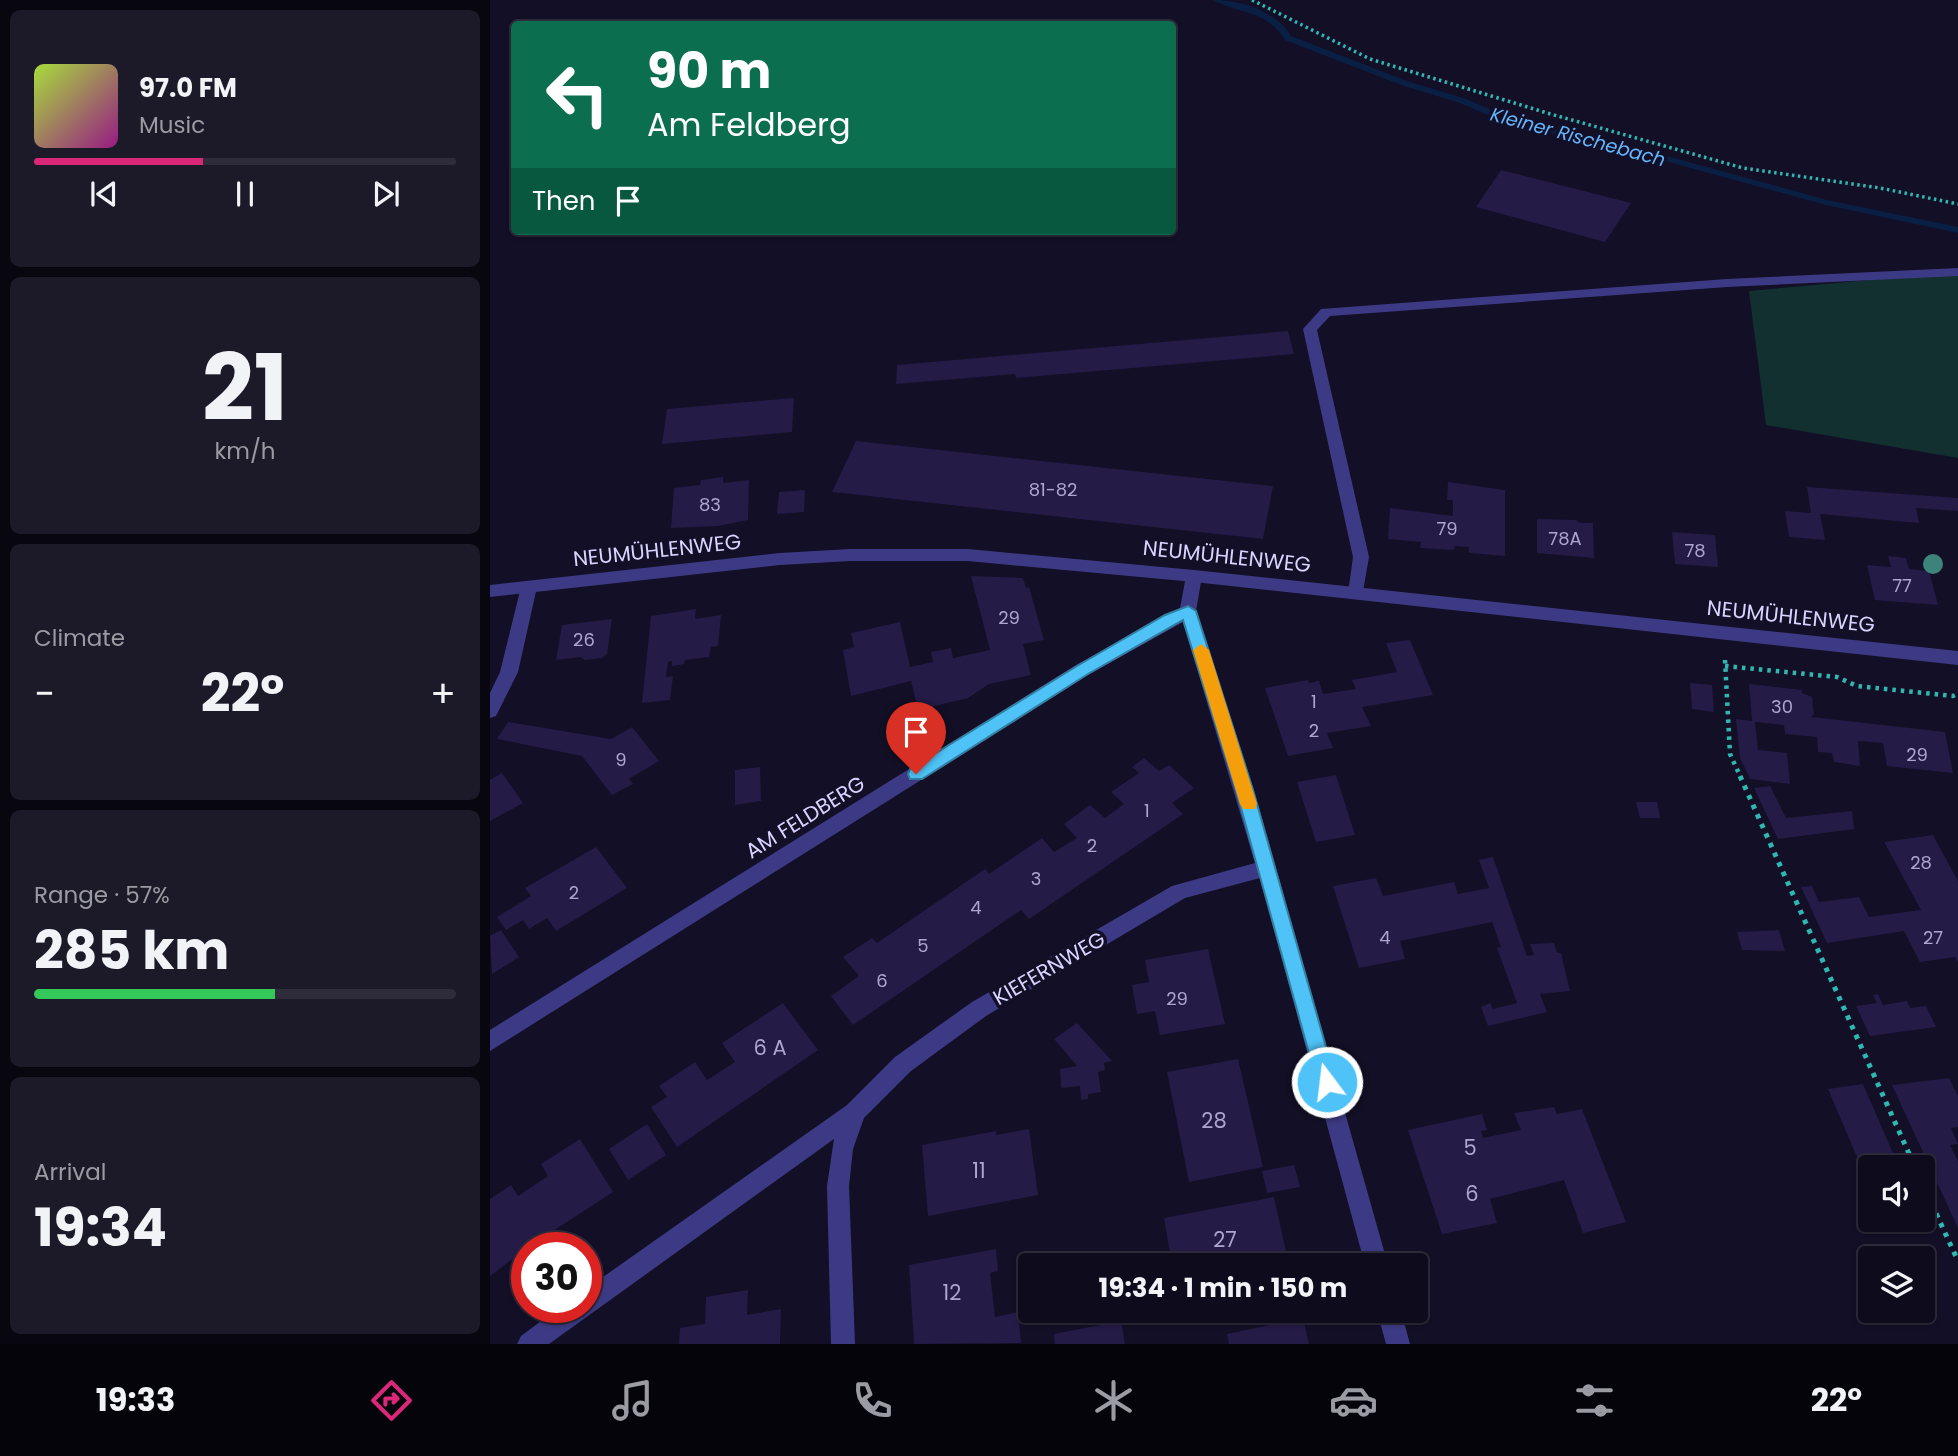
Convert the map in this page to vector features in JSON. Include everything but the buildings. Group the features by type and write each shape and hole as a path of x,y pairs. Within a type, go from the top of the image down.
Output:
{"street":[{"path":"1356,593 1361,557 1310,329 1326,313 1727,283 1958,272"},
{"name":"NEUMÜHLENWEG","path":"490,591 780,559 887,554 1006,557 1958,658"},
{"path":"1194,576 1188,611 1267,868 1374,1253"},
{"path":"490,711 509,672 530,587"},
{"name":"AM FELDBERG","path":"490,1041 1082,670 1188,611"},
{"name":"KIEFERNWEG","path":"602,1292 855,1112 903,1064 979,1009 1179,892 1267,868"},
{"name":"KIEFERNWEG","path":"843,1344 838,1186 842,1149 855,1112"},
{"path":"529,1344 558,1323"},
{"path":"1392,1323 1398,1344"}],"path":[{"path":"1252,0 1370,59 1547,113 1743,168 1880,187 1958,204"},
{"path":"1723,631 1730,754 1910,1155"},
{"path":"1725,666 1837,677 1857,686 1953,696 1958,694"},
{"path":"1935,1211 1958,1261"}],"green space":[{"path":"1958,272 1958,458 1766,425 1749,291"}],"waterway":[{"name":"Kleiner Rischebach","path":"1217,0 1267,17 1276,23 1288,38 1404,83 1463,101 1507,120 1660,157 1826,202 1958,230"}],"slow traffic":[{"path":"1201,650 1249,804"}],"route":[{"path":"916,774 1082,670 1188,611 1245,790 1327,1082"}]}
